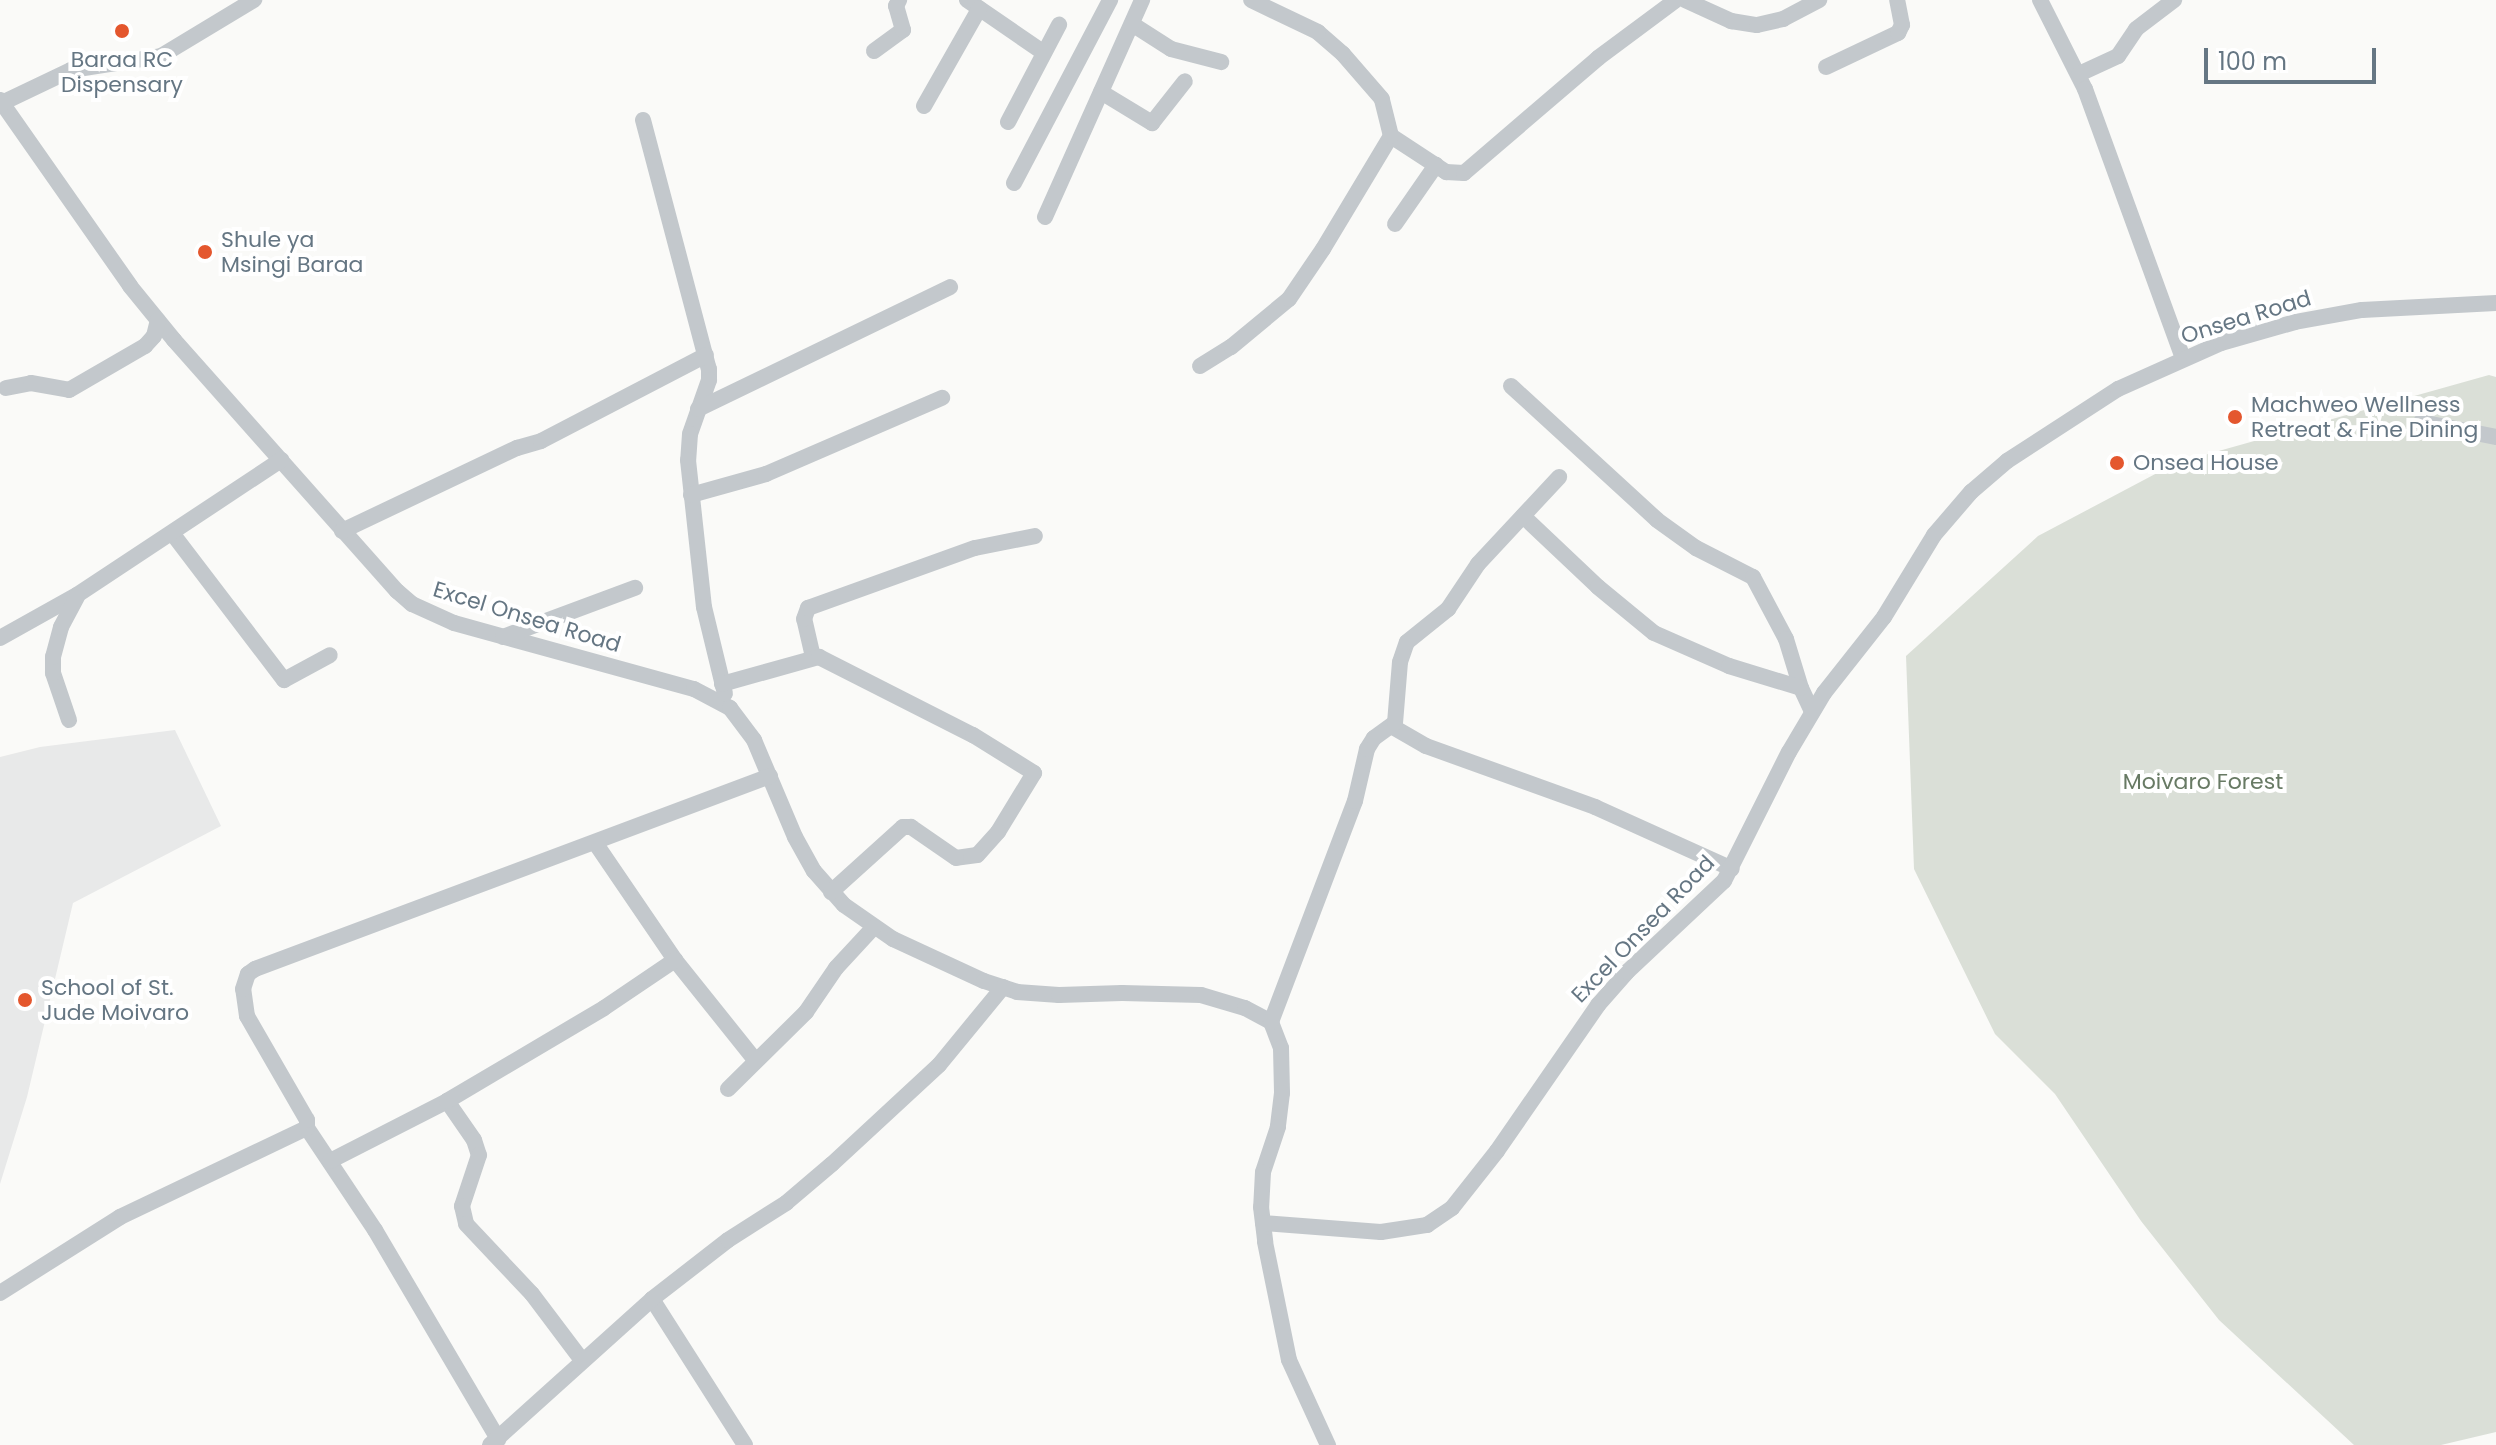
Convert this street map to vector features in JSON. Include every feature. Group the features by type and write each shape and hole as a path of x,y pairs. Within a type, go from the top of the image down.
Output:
{"street":[{"path":"1,102 71,70 161,56 254,0"},
{"path":"874,51 903,30 896,6 899,0"},
{"path":"1014,183 1110,0"},
{"path":"1045,217 1142,0"},
{"path":"1200,366 1231,347 1289,299 1391,136 1387,109 1378,93 1343,54 1318,32 1251,0"},
{"path":"1391,136 1452,175 1464,173 1598,58 1676,0"},
{"path":"1685,0 1731,21 1757,25 1783,19 1819,0"},
{"path":"1826,67 1898,33 1902,25 1897,0"},
{"path":"2040,0 2079,74 2183,358"},
{"path":"2079,74 2118,56 2136,29 2174,0"},
{"path":"924,106 973,4 1044,53"},
{"path":"1132,24 1171,49 1221,62"},
{"path":"1008,122 1059,25"},
{"path":"1101,92 1152,123 1160,118 1185,81"},
{"name":"Excel Onsea Road","path":"1,102 130,286 342,531 412,604 436,616 503,637 694,689 730,708 746,726 806,858 831,892 874,927 950,966 1003,987 1036,995 1201,995 1245,1008 1271,1022"},
{"path":"643,120 706,355 709,380 689,447 691,495 704,607 730,708"},
{"path":"1395,224 1436,165"},
{"path":"698,409 950,287"},
{"name":"Onsea Road","path":"2030,445 2118,389 2221,343 2332,315 2399,306 2496,303"},
{"path":"6,388 31,383 69,390 145,346 154,336 158,320"},
{"path":"342,531 517,448 541,441 706,355"},
{"path":"1511,386 1629,497 1675,535 1753,577 1786,639 1812,712"},
{"path":"691,495 766,474 942,398"},
{"path":"2421,422 2496,437"},
{"name":"Excel Onsea Road","path":"1263,1223 1381,1232 1417,1228 1444,1215 1477,1179 1606,995 1711,895 1732,869 1812,712 1884,617 1943,524 1988,477 2030,445"},
{"path":"0,638 77,595 281,460"},
{"path":"1328,1445 1289,1360 1263,1223 1263,1172 1278,1127 1282,1093 1281,1048 1271,1022 1355,801 1367,749 1374,738 1393,727 1397,718 1400,662 1407,642 1448,609 1478,564 1559,477"},
{"path":"1523,516 1610,597 1654,633 1729,666 1801,688"},
{"path":"172,533 284,680 330,655"},
{"path":"813,657 804,619 808,608 975,548 1035,536"},
{"path":"503,637 635,588"},
{"path":"69,720 53,673 53,657 61,627 77,595"},
{"path":"722,684 813,657 826,660 973,735 1034,773 998,832 977,855 956,858 911,827 903,827 831,892"},
{"path":"1393,727 1426,746 1595,807 1732,869"},
{"path":"770,776 248,974 243,989 247,1016 307,1120 307,1128 394,1260 494,1442 581,1359 652,1299 728,1240 786,1203 832,1164 939,1065 1003,987"},
{"path":"596,844 675,960 756,1061"},
{"path":"728,1089 806,1012 836,968 874,927"},
{"path":"330,1161 447,1101 604,1008 675,960"},
{"path":"447,1101 474,1140 479,1155 462,1206 466,1224 532,1294 581,1359"},
{"path":"0,1293 120,1217 251,1158 307,1128"},
{"path":"652,1299 745,1445"}],"shaded area":[{"name":"School of St. Jude Moivaro","path":"175,730 221,826 73,903 27,1097 0,1184 0,757 40,747"}],"green space":[{"name":"Moivaro Forest","path":"2489,375 2496,377 2496,1432 2441,1445 2354,1445 2219,1320 2141,1221 2055,1094 1995,1034 1914,869 1906,656 2038,536 2176,463"}],"place":[{"name":"Baraa RC Dispensary","path":"122,31"},
{"name":"Shule ya Msingi Baraa","path":"205,252"},
{"name":"Machweo Wellness Retreat & Fine Dining","path":"2235,417"},
{"name":"Onsea House","path":"2117,463"},
{"name":"School of St. Jude Moivaro","path":"25,1000"}]}
